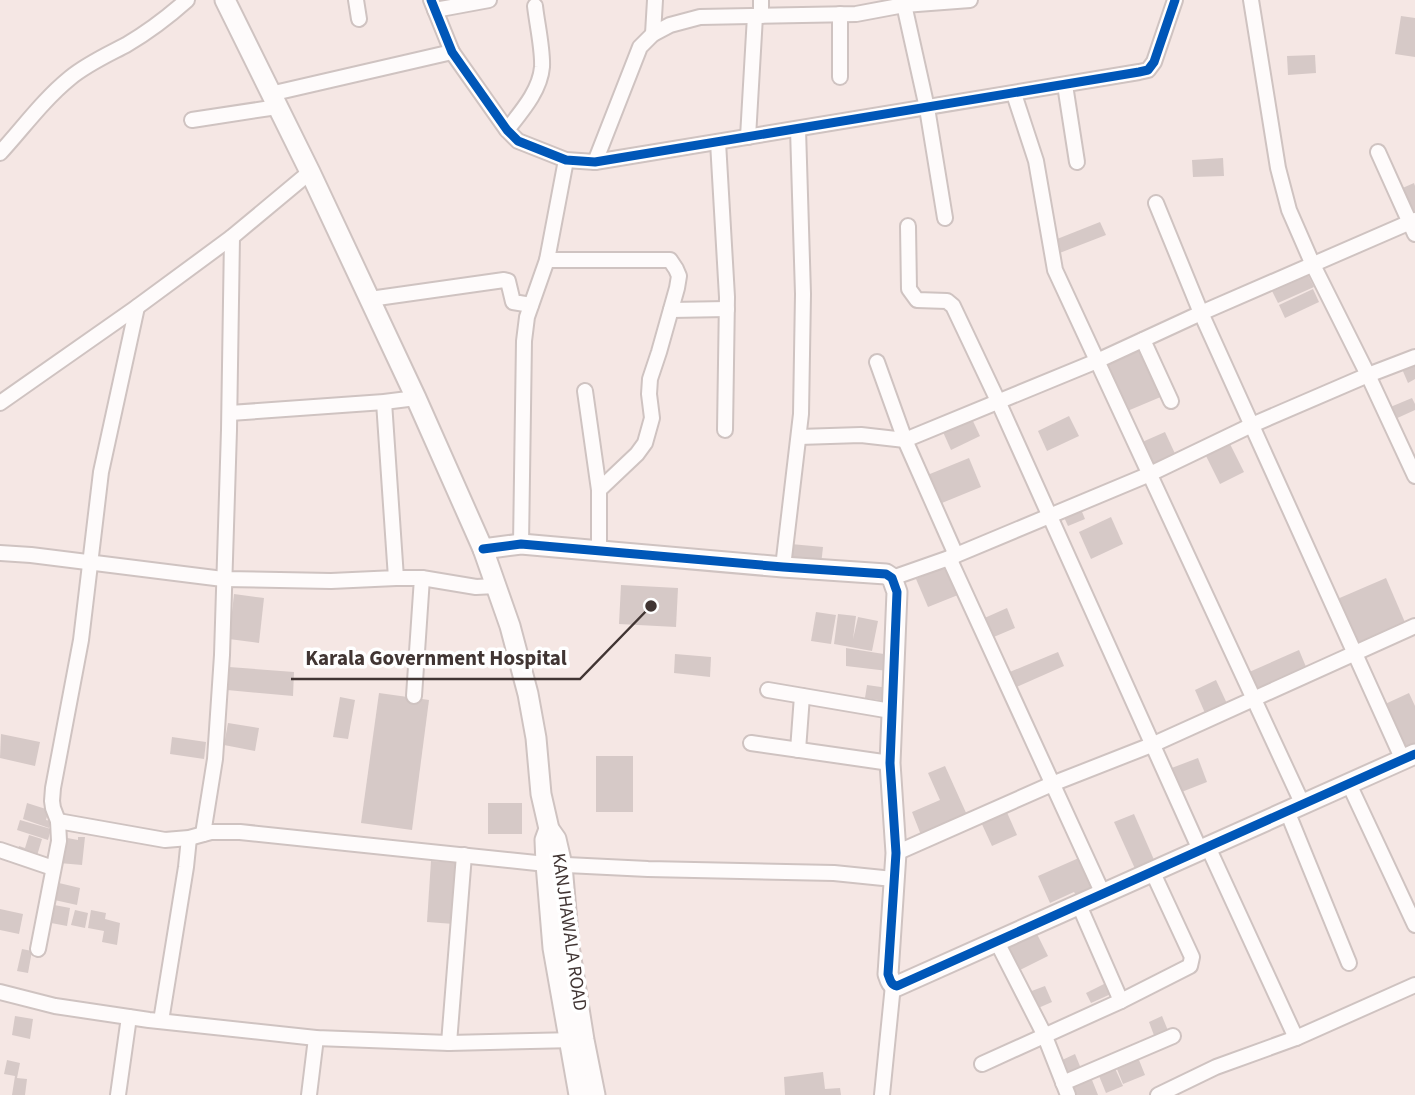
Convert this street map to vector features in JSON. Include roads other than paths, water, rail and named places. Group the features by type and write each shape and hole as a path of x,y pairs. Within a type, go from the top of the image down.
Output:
{"street":[{"path":"0,153 42,104 72,76 138,37 187,0"},
{"name":"KANJHAWALA ROAD","path":"225,0 310,172 416,398 483,549 513,635 536,738 541,794 549,829 545,840 554,865 553,948 576,1040 595,1095"},
{"path":"355,0 359,19"},
{"path":"489,0 433,5 452,52 507,130 518,141 566,160 595,162 1148,70 1154,62 1175,0"},
{"path":"653,34 655,0"},
{"path":"748,137 761,0"},
{"path":"595,162 640,47 653,34 670,24 700,17 856,14 903,3 970,0"},
{"path":"1251,0 1278,168 1289,210 1415,476"},
{"path":"903,3 927,108 945,218"},
{"path":"507,130 524,108 539,80 542,66 535,6"},
{"path":"840,14 840,77"},
{"path":"192,120 452,52"},
{"path":"1065,85 1077,162"},
{"path":"1014,94 1036,161 1055,270 1254,699 1349,963"},
{"path":"783,567 801,414 803,294 797,129"},
{"path":"718,142 727,309 725,430"},
{"path":"799,437 861,435 905,440 1097,361 1313,265 1413,225 1378,152"},
{"path":"521,544 524,341 527,317 547,260 566,160"},
{"path":"0,403 232,237 310,172"},
{"path":"893,985 904,984 1409,757 1355,653 1201,313 1156,203"},
{"path":"908,226 909,289 917,300 947,301 953,306 1154,744 1296,1038"},
{"path":"161,1021 186,867 215,760 217,738 230,414 232,237"},
{"path":"547,260 670,260 679,276 650,379 652,418 645,443 599,490"},
{"path":"370,299 505,280 510,285 513,302 531,305"},
{"path":"38,949 59,841 58,821 52,801 80,640 101,472 137,307"},
{"path":"671,310 727,309"},
{"path":"1143,340 1171,401"},
{"path":"892,578 1150,474 1252,425 1415,357"},
{"path":"877,362 952,556 1103,894"},
{"path":"585,391 599,490 598,551"},
{"path":"230,414 416,398"},
{"path":"384,402 396,578"},
{"path":"483,549 521,544 783,567 886,573 892,578 897,592 890,763 896,853 888,974 893,985 883,1095"},
{"path":"0,553 223,579 331,581 422,578 477,587 496,586"},
{"path":"414,696 422,578"},
{"path":"896,853 1052,784 1154,744 1415,626"},
{"path":"768,690 891,711"},
{"path":"798,750 802,696"},
{"path":"751,743 890,763"},
{"path":"1349,784 1415,925"},
{"path":"58,821 165,840 224,831 554,865 834,873 893,879"},
{"path":"0,850 53,868"},
{"path":"449,1043 464,855"},
{"path":"982,1064 1190,966 1192,957 1153,873"},
{"path":"1079,905 1121,1000"},
{"path":"997,942 1044,1034 1066,1089 1173,1036"},
{"path":"1168,1093 1216,1068 1296,1038 1415,985"},
{"path":"0,992 55,1006 129,1017 316,1038 449,1043 576,1040"},
{"path":"118,1095 129,1017"},
{"path":"309,1095 316,1038"},
{"name":"KANJHAWALA ROAD","path":"576,1040 579,1095"}],"place":[{"name":"Karala Government Hospital","path":"651,606"}]}
